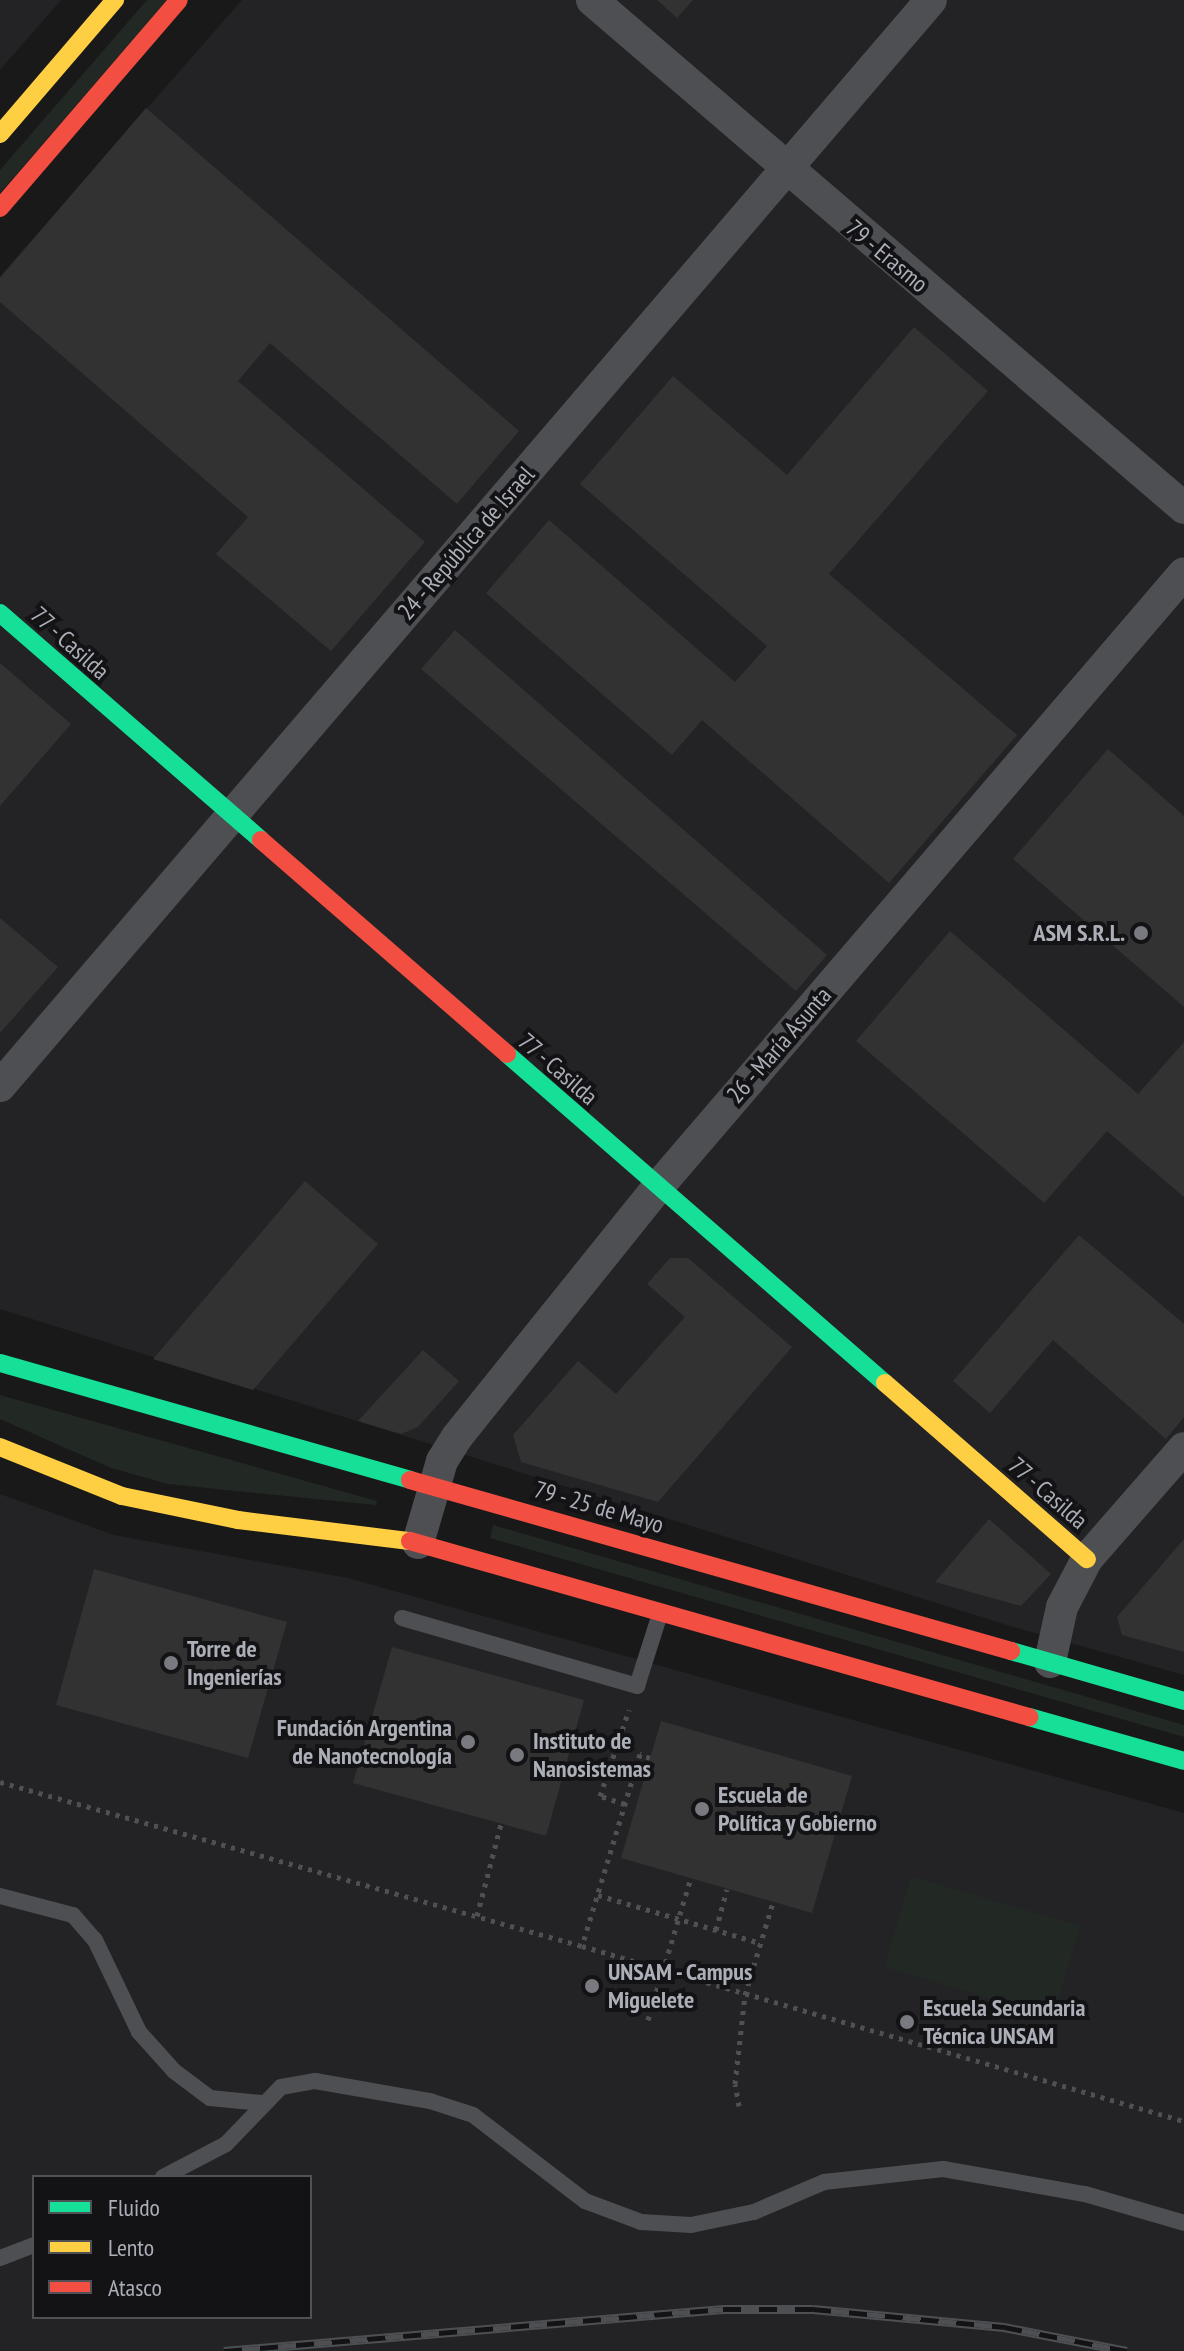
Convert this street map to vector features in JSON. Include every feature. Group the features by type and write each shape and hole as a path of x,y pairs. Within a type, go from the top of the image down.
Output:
{"main road":[{"path":"0,134 115,0"},
{"path":"0,208 179,0"},
{"name":"77 - Casilda","path":"0,613 230,818 1087,1559"},
{"name":"79 - 25 de Mayo","path":"0,1363 434,1483 1184,1701"},
{"path":"0,1447 122,1496 238,1520 374,1533 418,1543 1184,1761"}],"street":[{"name":"79 - Erasmo","path":"592,0 785,170 1184,508"},
{"name":"24 - República de Israel","path":"0,1086 931,0"},
{"name":"26 - María Asunta","path":"418,1543 434,1483 457,1437 658,1187 1184,573"},
{"path":"1050,1662 1062,1607 1087,1559 1184,1448"}],"lane":[{"path":"402,1618 637,1686 661,1613"},
{"path":"0,1896 73,1915 95,1940 139,2032 174,2071 210,2098 262,2103"},
{"path":"167,2175 226,2144 262,2103 281,2087 315,2081 458,2110 498,2132 585,2201 641,2222 691,2225 754,2212 824,2182 943,2169 1085,2194 1184,2223"},
{"path":"0,2258 32,2246"}],"path":[{"path":"625,1804 600,1796 637,1686"},
{"path":"582,1946 640,1754 650,1758"},
{"path":"0,1782 582,1946 1184,2121"},
{"path":"477,1916 501,1824"},
{"path":"648,2020 691,1878"},
{"path":"716,1930 727,1889"},
{"path":"598,1895 760,1943"},
{"path":"739,2106 735,2084 745,1995 773,1902"}],"shaded area":[{"path":"0,0 61,0 0,70"},
{"path":"147,0 167,0 0,193 0,170"},
{"path":"242,0 1184,0 1184,1675 1010,1626 0,1309 0,276"},
{"path":"0,1395 377,1501 376,1505 168,1484 111,1468 0,1419"},
{"name":"UNSAM - Campus Miguelete","path":"0,1494 114,1535 348,1578 1184,1813 1184,2351 0,2351"},
{"path":"493,1525 1184,1725 1184,1737 490,1538"},
{"path":"911,1876 1080,1926 1053,2017 884,1967"}],"building":[{"path":"657,0 693,0 677,18"},
{"path":"146,108 519,431 457,504 270,343 238,381 425,542 331,651 216,554 248,517 0,302 0,278"},
{"path":"914,327 988,391 829,574 1017,735 889,883 702,720 672,755 486,593 549,520 735,682 767,646 580,484 673,376 787,475"},
{"path":"455,630 827,955 796,991 421,669"},
{"path":"0,663 71,724 0,806"},
{"name":"ASM S.R.L.","path":"1108,749 1184,816 1184,1007 1013,859"},
{"path":"0,918 58,967 0,1033"},
{"path":"950,931 1138,1094 1184,1042 1184,1197 1107,1131 1044,1203 856,1041"},
{"path":"305,1181 378,1244 253,1390 153,1359"},
{"path":"1079,1235 1184,1324 1184,1417 1166,1439 1053,1340 990,1413 953,1381"},
{"path":"670,1258 688,1258 792,1347 658,1502 521,1462 513,1435 578,1361 616,1394 685,1317 647,1284"},
{"path":"423,1350 459,1381 418,1427 401,1434 358,1421"},
{"path":"989,1519 1051,1574 1021,1606 935,1582"},
{"path":"1184,1539 1184,1652 1122,1635 1117,1617"},
{"name":"Torre de Ingenierías","path":"94,1569 287,1622 248,1758 56,1705"},
{"name":"Fundación Argentina de Nanotecnología","path":"392,1647 584,1700 546,1836 353,1783"},
{"path":"661,1721 852,1776 812,1913 621,1858"}],"railway":[{"path":"224,2351 723,2309 813,2309 1004,2327 1127,2351"}],"traffic: fast":[{"path":"0,613 261,840"},
{"path":"507,1054 885,1383"},
{"path":"0,1363 410,1480"},
{"path":"1011,1651 1184,1701"},
{"path":"1029,1717 1184,1761"}],"traffic: slow":[{"path":"0,134 115,0"},
{"path":"885,1383 1087,1559"},
{"path":"0,1447 122,1496 238,1520 410,1541"}],"traffic: jam":[{"path":"0,208 179,0"},
{"path":"261,840 507,1054"},
{"path":"410,1480 1011,1651"},
{"path":"410,1541 1029,1717"}],"place":[{"name":"ASM S.R.L.","path":"1141,933"},
{"name":"Torre de Ingenierías","path":"171,1663"},
{"name":"Fundación Argentina de Nanotecnología","path":"468,1742"},
{"name":"Instituto de Nanosistemas","path":"517,1755"},
{"name":"Escuela de Política y Gobierno","path":"702,1809"},
{"name":"UNSAM - Campus Miguelete","path":"592,1986"},
{"name":"Escuela Secundaria Técnica UNSAM","path":"907,2022"}]}
